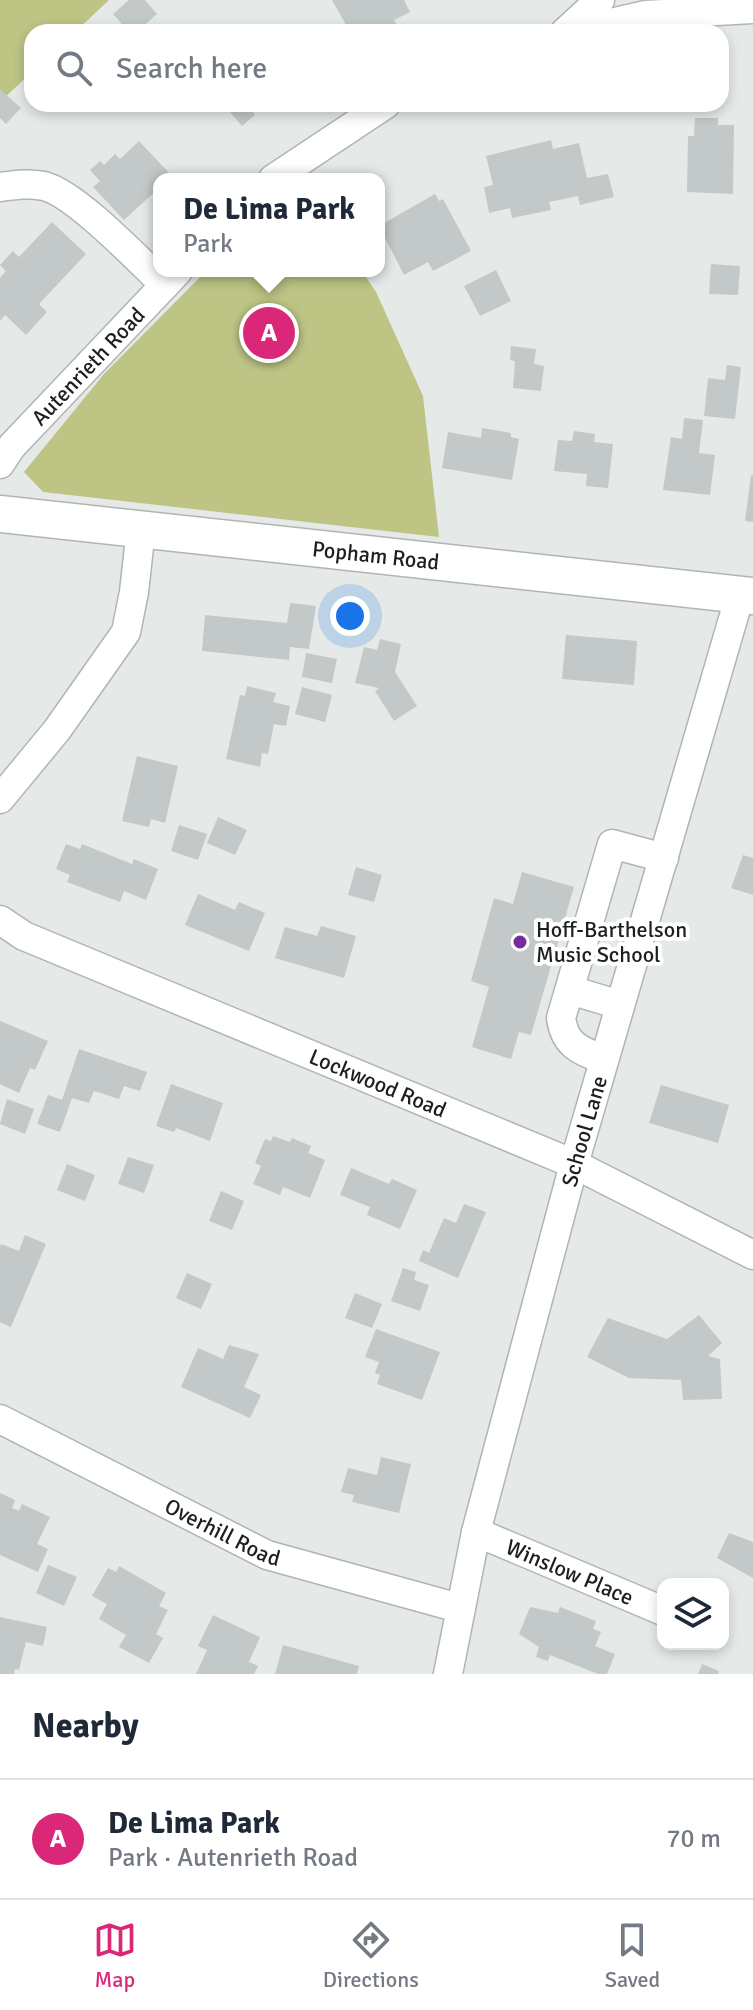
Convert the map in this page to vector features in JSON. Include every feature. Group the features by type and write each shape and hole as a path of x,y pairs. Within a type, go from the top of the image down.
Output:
{"main road":[{"name":"Popham Road","path":"0,514 747,596"}],"street":[{"path":"574,24 600,0"},
{"path":"606,24 646,15 753,9"},
{"path":"282,173 374,112"},
{"path":"0,187 24,184 47,187 76,205 153,264"},
{"name":"Autenrieth Road","path":"0,464 12,446 171,278"},
{"path":"0,799 57,730 126,632 141,529"},
{"name":"School Lane","path":"448,1674 476,1532 574,1164 664,858 747,596"},
{"path":"604,1060 572,1046 564,1035 561,1018 612,844 664,858"},
{"name":"Lockwood Road","path":"0,920 24,936 574,1164 753,1255"},
{"path":"570,990 620,1005"},
{"name":"Overhill Road","path":"0,1419 267,1555 459,1608"},
{"name":"Winslow Place","path":"476,1532 657,1608"}],"green space":[{"path":"0,0 109,0 84,24 24,24 24,80 0,102"},
{"path":"200,277 366,277 376,292 423,396 439,537 43,492 24,472 104,374"}],"building":[{"path":"129,0 145,0 157,14 146,24 122,24 113,14"},
{"path":"332,0 404,0 410,12 394,20 396,24 346,24"},
{"path":"0,89 21,108 6,124 0,118"},
{"path":"230,112 253,112 255,115 242,126"},
{"path":"695,118 718,118 718,125 734,125 733,194 687,192 688,136 694,136"},
{"path":"551,140 553,149 579,143 587,178 608,174 614,197 580,205 578,196 549,202 551,210 512,218 510,208 489,213 484,187 493,185 486,156"},
{"path":"139,141 169,173 153,173 153,193 124,220 93,187 100,181 90,170 100,161 104,165 115,154 120,159"},
{"path":"435,194 439,201 443,199 471,251 433,271 428,262 404,275 385,238 385,223"},
{"path":"52,222 86,254 39,304 47,312 26,335 5,315 0,321 0,278 6,271 0,265 13,251 19,257"},
{"path":"711,264 740,266 738,295 709,294"},
{"path":"496,270 511,301 480,316 464,286"},
{"path":"511,346 536,349 534,364 544,366 541,391 513,388 515,361 510,360"},
{"path":"727,365 741,367 735,419 704,416 708,378 725,380"},
{"path":"684,418 703,420 699,453 715,455 710,495 663,490 671,437 682,439"},
{"path":"482,428 511,433 511,437 519,439 512,480 442,468 448,432 481,438"},
{"path":"574,431 595,434 594,442 613,444 608,488 586,486 587,474 554,471 558,440 572,441"},
{"path":"753,475 753,522 745,521"},
{"path":"290,603 316,606 309,649 290,647 289,660 202,651 205,615 287,623"},
{"path":"566,635 637,641 634,685 562,679"},
{"path":"380,639 401,644 395,672 417,706 394,721 375,691 379,688 355,683 364,647 377,650"},
{"path":"306,653 337,659 332,683 302,677"},
{"path":"247,686 276,693 273,702 290,706 286,726 274,724 268,754 262,753 260,767 226,759 240,695 245,696"},
{"path":"302,687 332,695 325,722 295,714"},
{"path":"137,756 178,766 165,823 151,819 149,827 122,821"},
{"path":"218,817 247,830 235,855 207,843"},
{"path":"179,825 207,834 198,860 171,851"},
{"path":"66,844 80,849 82,844 132,864 134,859 158,869 146,900 124,891 120,902 67,882 70,875 56,869"},
{"path":"743,855 753,858 753,895 731,888"},
{"path":"356,867 382,875 374,902 348,895"},
{"name":"Hoff-Barthelson Music School","path":"522,872 574,887 531,1035 519,1032 511,1059 472,1047 489,987 471,981 494,898 513,904"},
{"path":"198,894 235,910 239,902 265,913 249,951 185,925"},
{"path":"321,926 356,936 344,978 275,958 285,927 317,936"},
{"path":"0,1021 48,1041 35,1070 30,1068 19,1093 0,1084"},
{"path":"79,1049 147,1072 140,1091 124,1086 119,1099 94,1091 89,1103 72,1098 60,1132 37,1124 48,1095 62,1100"},
{"path":"171,1084 223,1103 210,1141 176,1128 174,1132 156,1126"},
{"path":"661,1085 729,1105 718,1143 649,1123"},
{"path":"7,1099 34,1109 25,1134 0,1124"},
{"path":"273,1136 290,1142 292,1138 311,1146 308,1153 325,1160 310,1198 283,1187 280,1195 253,1184 261,1166 255,1163 265,1139 271,1141"},
{"path":"128,1157 154,1165 144,1193 118,1184"},
{"path":"67,1164 95,1175 85,1201 57,1190"},
{"path":"351,1168 389,1184 392,1179 417,1190 400,1229 367,1215 370,1207 340,1195"},
{"path":"221,1191 244,1201 232,1230 209,1221"},
{"path":"464,1204 486,1212 458,1278 419,1261 423,1250 429,1253 444,1218 456,1223"},
{"path":"25,1235 46,1244 11,1327 0,1322 0,1247 1,1244 19,1251"},
{"path":"403,1268 416,1272 414,1280 429,1285 420,1311 391,1301"},
{"path":"187,1273 212,1284 201,1309 176,1298"},
{"path":"355,1293 382,1304 372,1328 345,1318"},
{"path":"699,1315 722,1343 708,1356 720,1359 722,1399 683,1400 681,1380 629,1378 587,1357 608,1318 667,1339"},
{"path":"376,1329 440,1352 422,1400 377,1384 380,1375 375,1373 379,1362 365,1357"},
{"path":"229,1345 259,1354 244,1387 261,1395 250,1418 181,1387 198,1348 223,1359"},
{"path":"381,1457 411,1464 399,1513 352,1502 354,1495 341,1492 348,1468 377,1475"},
{"path":"0,1493 15,1500 12,1508 19,1511 22,1504 50,1517 37,1544 48,1549 38,1572 0,1555"},
{"path":"729,1533 753,1542 753,1578 717,1558"},
{"path":"48,1565 77,1577 64,1606 36,1593"},
{"path":"119,1566 166,1593 159,1606 168,1610 156,1634 163,1638 149,1663 119,1647 126,1635 99,1619 107,1604 92,1596 108,1568 116,1572"},
{"path":"530,1607 558,1613 560,1607 596,1621 593,1629 601,1632 595,1646 615,1654 607,1674 598,1674 550,1655 548,1661 536,1657 539,1647 519,1634"},
{"path":"213,1615 260,1637 249,1662 258,1666 254,1674 196,1674 207,1650 198,1646"},
{"path":"0,1617 47,1627 43,1646 26,1642 19,1670 15,1669 14,1674 0,1674"},
{"path":"283,1645 359,1666 357,1674 275,1674"},
{"path":"702,1664 719,1671 718,1674 698,1674"}],"place":[{"name":"De Lima Park","path":"269,333"},
{"name":"Hoff-Barthelson Music School","path":"520,942"}]}
